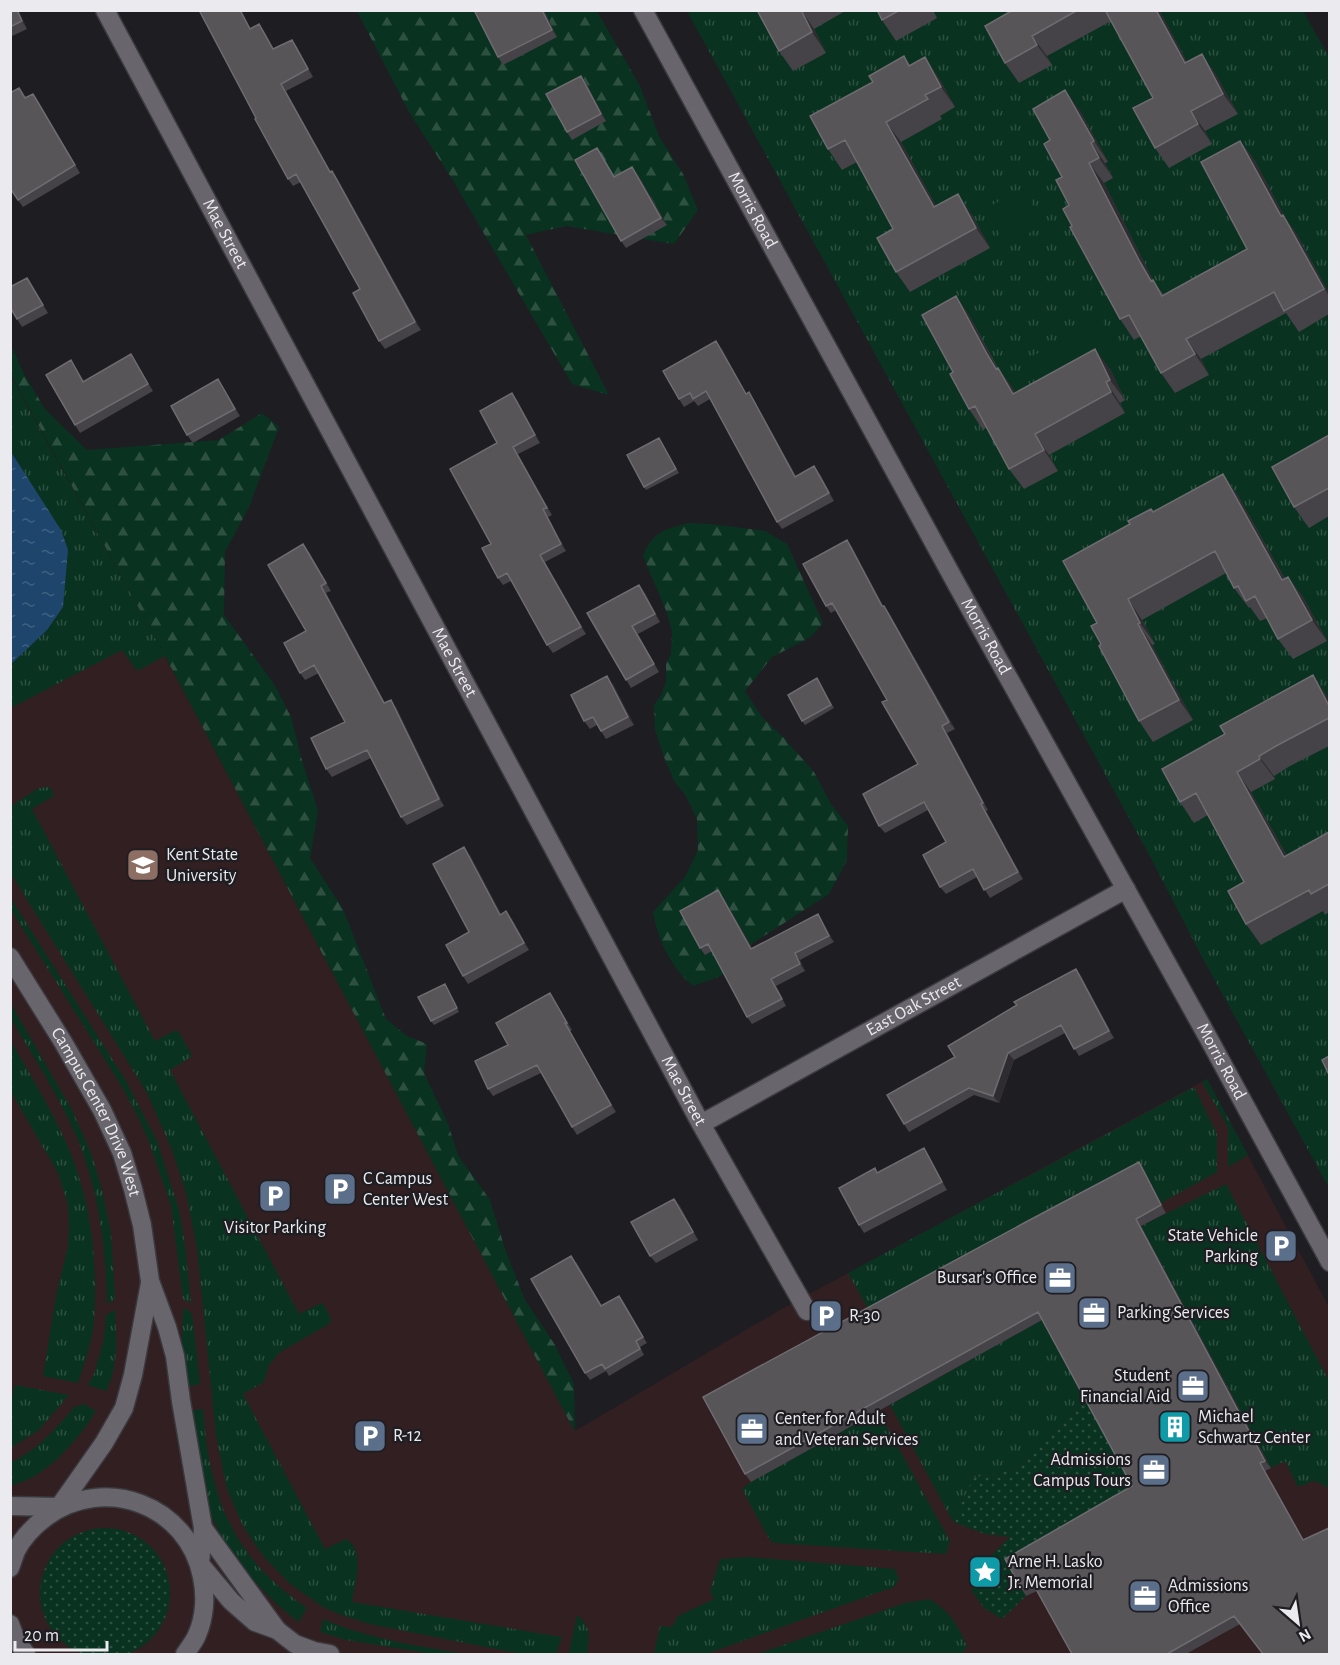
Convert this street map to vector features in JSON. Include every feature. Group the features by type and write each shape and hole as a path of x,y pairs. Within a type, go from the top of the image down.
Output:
{"street":[{"name":"Mae Street","path":"105,10 701,1124 807,1311"},
{"name":"Morris Road","path":"643,10 951,575 1210,1041 1329,1262"},
{"name":"East Oak Street","path":"701,1124 1125,889"},
{"name":"Campus Center Drive West","path":"10,957 102,1110 122,1153 142,1225 150,1281"},
{"path":"10,1568 16,1551 34,1526 59,1507 104,1443 124,1408 134,1375 150,1281"},
{"path":"150,1281 175,1356 203,1528 200,1564 204,1588 204,1611 197,1635 185,1654"},
{"path":"10,1506 59,1507 86,1498 115,1497 143,1504 167,1518 187,1539 200,1564 231,1601 255,1622 277,1630"},
{"path":"203,1528 277,1630 295,1644 330,1654"},
{"path":"10,1624 16,1640 26,1654"}],"shaded area":[{"name":"Kent State University","path":"10,375 165,656 575,1431 778,1311 1207,1079 1329,1307 1329,1654 11,1654"}],"green space":[{"path":"357,11 597,11 640,86 659,136 683,174 698,210 674,244 566,226 526,235 609,395 572,384 452,179 409,112"},
{"path":"687,11 1303,11 1330,59 1329,1188 1063,697"},
{"path":"1023,188 1043,225 1006,246 986,209"},
{"path":"1101,320 1122,361 1053,397 1031,357"},
{"path":"10,343 24,374 45,409 87,450 219,440 262,413 279,427 249,507 225,552 224,615 274,684 291,717 318,811 310,858 343,909 386,1019 407,1036 427,1044 424,1073 448,1124 458,1155 490,1200 506,1252 525,1300 555,1345 574,1384 575,1432 165,656 11,375"},
{"path":"10,375 165,656 136,670 122,650 11,708"},
{"path":"688,523 765,531 787,544 823,623 811,637 772,657 745,691 762,717 814,772 831,804 848,826 847,860 829,894 753,943 721,976 693,986 678,971 667,953 658,933 653,912 685,877 698,850 697,819 686,796 674,781 655,730 654,705 666,682 666,664 671,654 672,632 667,613 643,556 651,542 660,533"},
{"path":"51,788 54,795 32,809 155,1041 178,1031 191,1053 191,1057 170,1070 299,1314 321,1303 331,1319 329,1324 280,1352 269,1365 264,1382 243,1394 325,1549 346,1539 356,1551 358,1568 352,1602 562,1637 556,1654 522,1654 369,1624 341,1615 323,1607 290,1584 263,1556 242,1524 227,1489 216,1436 197,1248 186,1193 172,1150 147,1093 11,874 11,806 37,789"},
{"path":"10,897 126,1081 157,1141 179,1210 191,1303 183,1299 171,1206 148,1139 122,1087 11,910"},
{"path":"11,1004 72,1110 91,1153 111,1233 115,1299 107,1304 105,1260 99,1216 89,1173 67,1117 11,1019"},
{"path":"11,1041 65,1139 77,1170 89,1220 95,1272 94,1318 89,1347 78,1383 43,1376 56,1296 68,1246 68,1205 58,1173 11,1092"},
{"path":"1207,1079 1248,1155 1228,1167 1228,1127 1202,1082"},
{"path":"1194,1087 1217,1134 1217,1172 1161,1203 1144,1170 868,1309 848,1273"},
{"path":"1226,1184 1329,1381 1329,1485 1324,1488 1323,1484 1313,1481 1298,1487 1285,1461 1271,1468 1141,1226"},
{"path":"183,1308 192,1313 200,1384 186,1387 182,1341"},
{"path":"115,1310 115,1362 106,1391 88,1385 94,1374 104,1339 106,1315"},
{"path":"1043,1319 1087,1400 1019,1469 973,1478 953,1522 890,1405"},
{"path":"15,1385 69,1395 39,1430 11,1448 11,1399"},
{"path":"1087,1400 1138,1494 1011,1567 1026,1596 1002,1619 984,1608 971,1590 983,1564 1010,1537 985,1534 953,1522 973,1478 1019,1469"},
{"path":"82,1403 96,1411 84,1429 51,1465 42,1472 11,1486 11,1462 38,1445 76,1405 80,1407"},
{"path":"203,1409 209,1457 216,1488 232,1529 256,1563 271,1579 307,1608 299,1622 274,1601 247,1572 216,1526 203,1487 188,1411"},
{"path":"878,1411 950,1541 946,1554 774,1543 769,1539 742,1489"},
{"path":"105,1528 130,1533 151,1547 165,1568 170,1593 165,1618 151,1639 130,1653 105,1658 80,1653 59,1639 45,1618 40,1593 45,1568 59,1547 80,1533"},
{"path":"749,1557 895,1569 899,1579 894,1587 706,1654 654,1654 660,1626 672,1627 678,1616 714,1599 710,1591 720,1559"},
{"path":"929,1599 948,1613 956,1625 967,1646 962,1654 757,1654 905,1603"},
{"path":"577,1615 587,1628 589,1637 587,1654 569,1653"},
{"path":"323,1619 376,1637 466,1654 433,1654 346,1640 320,1632"}],"water":[{"path":"11,452 61,530 68,550 63,607 47,630 11,664"}],"building":[{"path":"10,10 17,10 22,21 10,27"},
{"path":"199,10 240,10 250,29 259,24 273,49 292,40 308,69 281,84 415,322 379,341 353,293 360,289 296,174 288,179"},
{"path":"474,10 542,10 552,30 498,57"},
{"path":"757,10 801,10 812,32 779,51"},
{"path":"877,10 900,10 882,20"},
{"path":"1013,10 1078,10 1032,36 1037,45 1005,63 985,26"},
{"path":"1105,10 1156,10 1185,63 1202,54 1223,94 1191,111 1198,124 1155,148 1133,108 1153,98"},
{"path":"904,56 909,66 925,57 941,87 925,95 928,99 886,122 934,207 958,194 976,228 896,272 877,238 893,229 845,140 828,149 810,116 873,82 869,76"},
{"path":"581,76 601,114 567,132 546,94"},
{"path":"19,88 25,98 33,94 75,165 18,200 10,188 10,93"},
{"path":"1065,90 1094,141 1091,143 1099,158 1089,163 1140,262 1162,296 1247,249 1201,162 1240,141 1324,289 1284,311 1274,292 1186,339 1195,354 1161,373 1129,315 1120,319 1070,227 1072,226 1063,209 1069,205 1056,180 1062,177 1044,144 1050,140 1033,109"},
{"path":"597,148 614,177 632,167 661,218 621,241 575,160"},
{"path":"27,278 43,305 17,319 10,307 10,287"},
{"path":"956,296 987,354 1013,394 1095,349 1110,380 1106,382 1111,392 1035,434 1044,450 1009,469 975,406 969,409 950,374 953,372 922,315"},
{"path":"716,341 746,394 749,392 795,477 814,466 829,493 777,522 706,391 693,399 690,393 679,399 663,371"},
{"path":"131,354 148,384 75,425 46,375 71,360 83,382"},
{"path":"218,379 235,409 187,435 171,406"},
{"path":"512,393 535,435 513,447 547,508 543,509 561,544 540,555 581,627 547,645 507,573 498,578 482,548 491,544 450,469 497,443 480,411"},
{"path":"1329,435 1329,488 1294,507 1272,467"},
{"path":"659,438 676,469 644,487 627,455"},
{"path":"1223,474 1282,580 1288,577 1312,620 1278,639 1255,596 1246,601 1238,586 1234,588 1215,551 1128,599 1140,623 1138,624 1179,700 1139,721 1099,646 1101,644 1091,626 1097,623 1063,561 1130,524 1128,521 1151,509 1153,512"},
{"path":"847,540 949,722 942,726 1018,872 984,890 973,869 940,887 923,855 946,842 924,802 879,826 863,794 918,764 882,702 887,700 832,603 826,606 803,564"},
{"path":"303,544 326,583 321,586 384,703 391,700 439,799 401,817 367,750 326,769 311,738 345,722 314,665 300,673 284,643 306,631 268,565"},
{"path":"639,585 655,614 632,626 654,664 626,680 587,613"},
{"path":"1313,675 1329,706 1329,718 1276,746 1259,756 1260,759 1237,772 1284,857 1329,832 1329,884 1311,894 1309,890 1246,924 1228,891 1244,882 1196,793 1180,802 1162,769 1225,734 1220,726"},
{"path":"607,676 628,717 601,731 593,717 584,721 571,695"},
{"path":"817,678 831,705 802,721 788,695"},
{"path":"464,847 500,915 506,911 524,943 463,976 446,945 469,932 433,864"},
{"path":"718,890 751,949 818,914 829,936 795,953 800,964 771,979 782,999 747,1017 708,944 700,948 680,911"},
{"path":"1076,969 1109,1031 1074,1049 1061,1025 1008,1053 993,1096 969,1088 904,1124 887,1095 955,1057 948,1046 1017,1005 1014,1002"},
{"path":"445,984 457,1008 431,1021 418,997"},
{"path":"550,993 611,1105 572,1127 537,1065 488,1089 475,1061 508,1045 496,1023"},
{"path":"1329,1056 1329,1075 1322,1060"},
{"path":"924,1148 942,1182 859,1225 839,1188 875,1168 877,1173"},
{"name":"Michael Schwartz Center","path":"1139,1162 1161,1205 1136,1219 1265,1461 1260,1463 1303,1540 1329,1528 1329,1654 1263,1654 1234,1616 1167,1654 1072,1654 1032,1582 1021,1588 1005,1559 1132,1486 1038,1312 745,1474 703,1397"},
{"path":"674,1199 693,1232 650,1256 631,1222"},
{"path":"571,1256 601,1306 619,1296 643,1337 636,1341 640,1349 605,1369 602,1364 585,1373 531,1279"}],"place":[{"name":"Kent State University","path":"143,865"},
{"name":"C Campus Center West","path":"340,1189"},
{"name":"Visitor Parking","path":"275,1196"},
{"name":"State Vehicle Parking","path":"1281,1246"},
{"name":"Bursar's Office","path":"1060,1278"},
{"name":"Parking Services","path":"1094,1313"},
{"name":"R-30","path":"826,1316"},
{"name":"Student Financial Aid","path":"1193,1386"},
{"name":"Michael Schwartz Center","path":"1175,1427"},
{"name":"Center for Adult and Veteran Services","path":"752,1429"},
{"name":"R-12","path":"370,1436"},
{"name":"Admissions Campus Tours","path":"1154,1470"},
{"name":"Arne H. Lasko Jr. Memorial","path":"985,1572"},
{"name":"Admissions Office","path":"1145,1596"}]}
